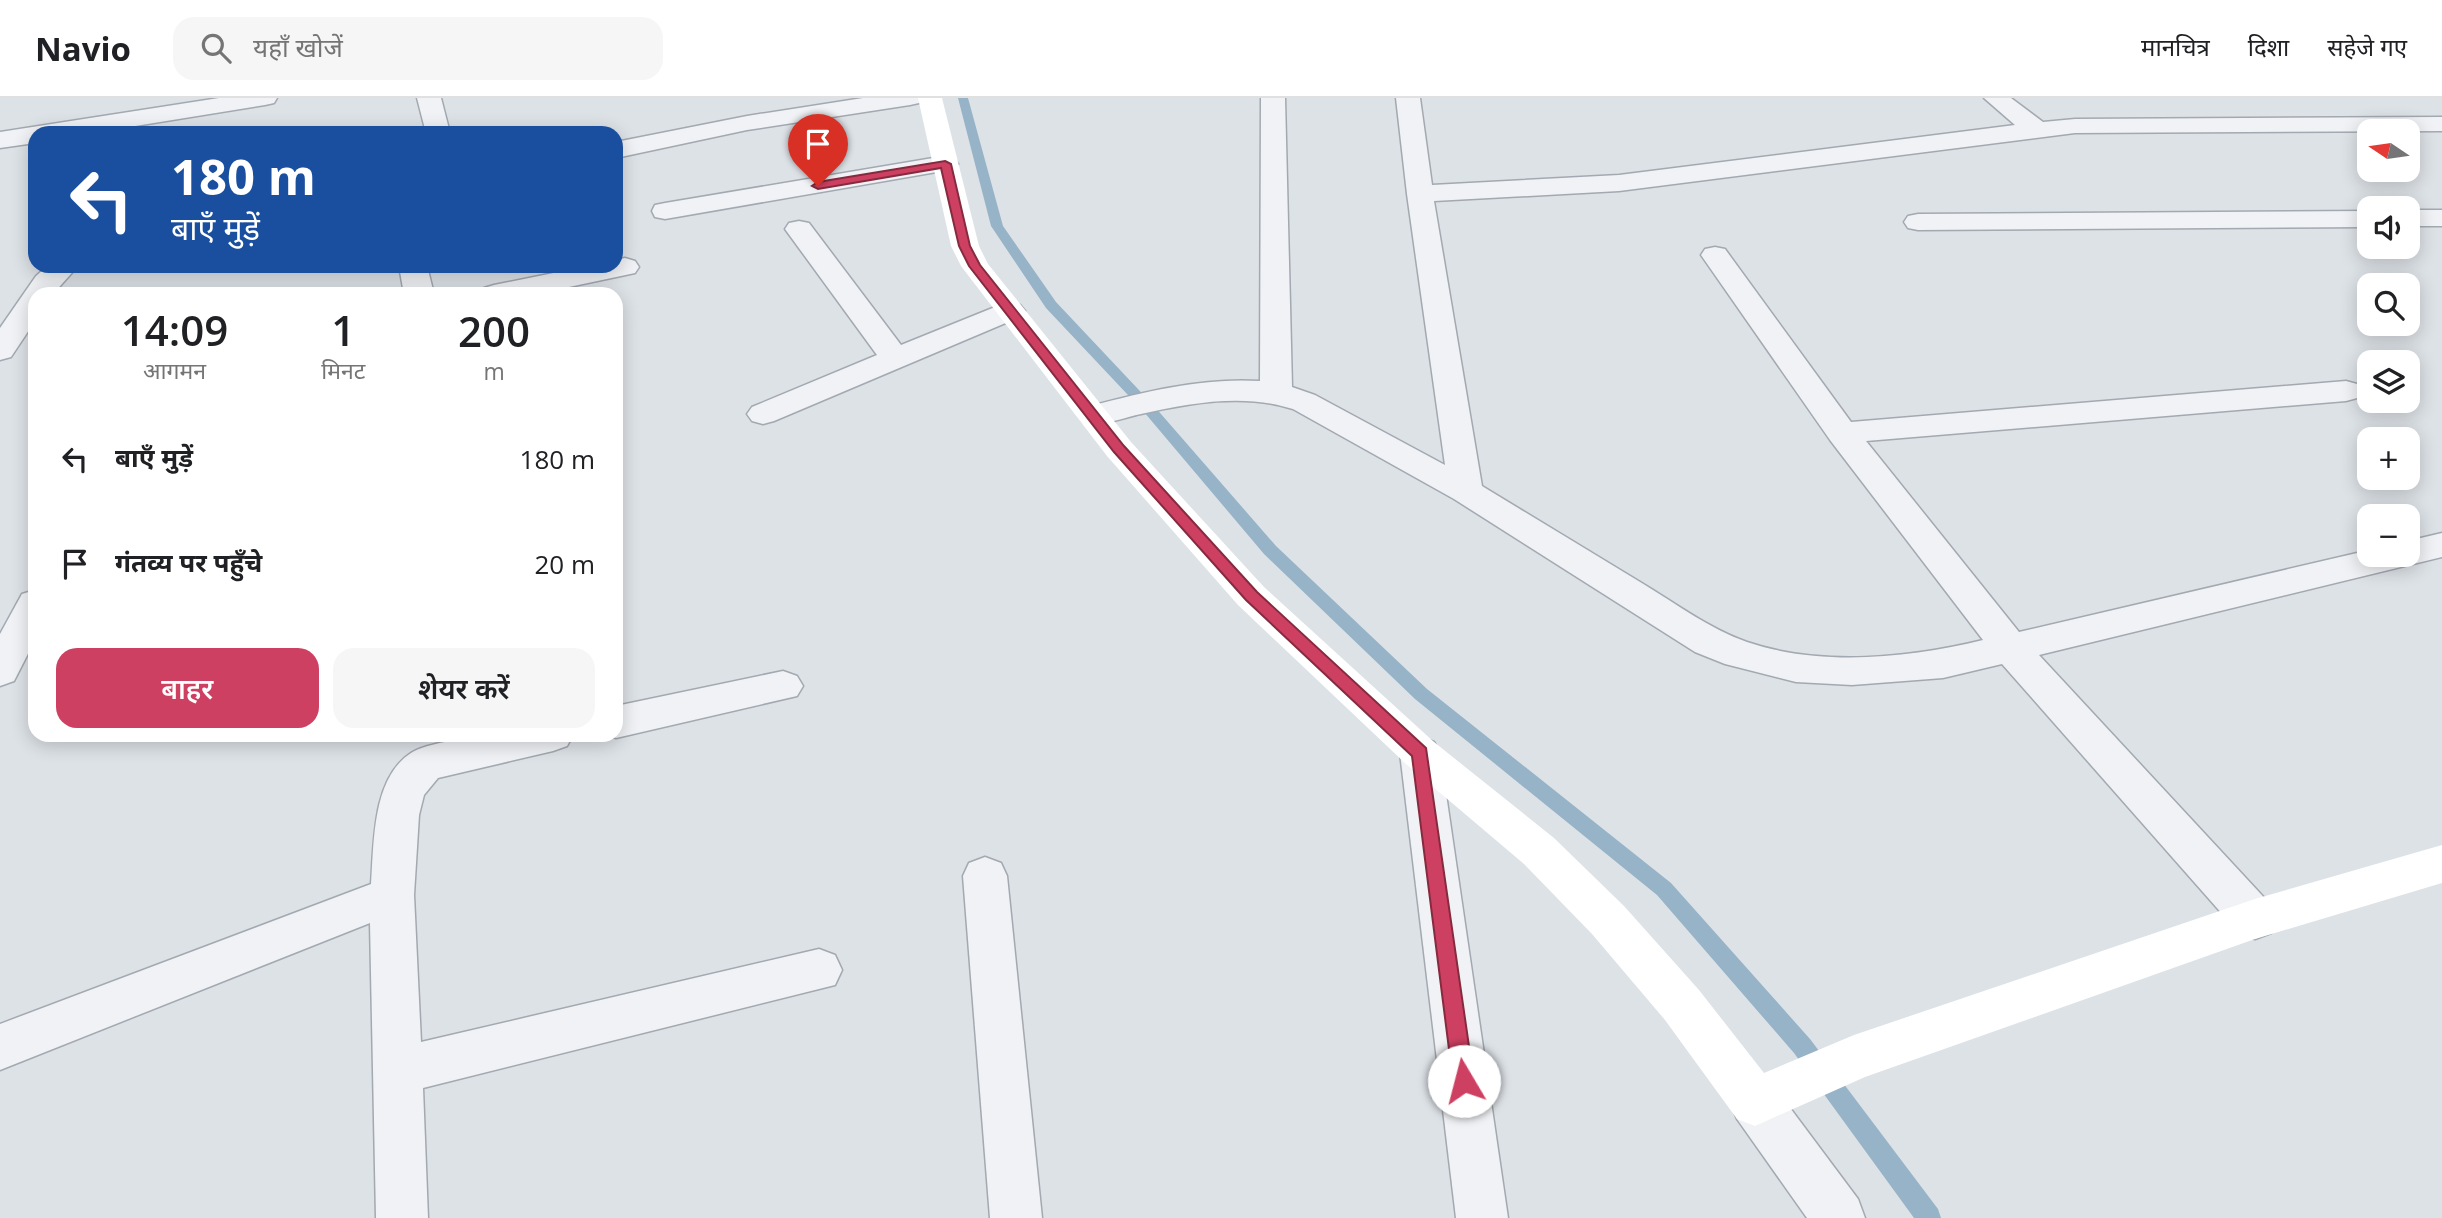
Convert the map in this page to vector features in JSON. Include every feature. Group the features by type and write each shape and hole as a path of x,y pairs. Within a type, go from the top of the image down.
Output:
{"street":[{"path":"89,126 265,98"},
{"path":"429,98 436,126"},
{"path":"623,149 747,123 910,98"},
{"path":"930,98 965,246 975,266 1010,311 1107,412 1143,477 1251,596 1420,753 1539,851 1608,920 1682,1006 1766,1096 1839,1218"},
{"path":"1273,98 1276,393"},
{"path":"1408,98 1420,194 1466,491"},
{"path":"1996,98 2037,129"},
{"path":"1420,194 1619,183 2037,129 2157,125 2442,124"},
{"path":"0,140 28,136"},
{"path":"665,211 945,164"},
{"path":"2420,218 2442,218"},
{"path":"1918,222 2357,219"},
{"path":"799,229 896,359"},
{"path":"1715,255 1842,433 2011,649 2255,919"},
{"path":"42,287 56,273"},
{"path":"529,287 596,273"},
{"path":"0,351 28,308"},
{"path":"763,414 1010,311"},
{"path":"1107,412 1163,400 1233,391 1276,393 1304,402 1466,491 1708,642 1744,657 1822,671 1874,671 1943,664 2357,566"},
{"path":"1842,433 2346,391"},
{"path":"2420,550 2442,545"},
{"path":"0,671 28,617"},
{"path":"623,720 783,686"},
{"path":"402,1218 392,895 398,814 404,789 425,765 524,742"},
{"path":"1420,753 1482,1218"},
{"path":"1766,1096 1854,1058 2255,919 2442,864"},
{"path":"985,876 1016,1218"},
{"path":"0,1047 392,895"},
{"path":"397,1071 819,970"}],"waterway":[{"path":"963,98 997,226 1051,305 1149,409 1270,550 1421,694 1664,889 1802,1046 1929,1218"}],"route":[{"path":"818,186 945,164 965,246 975,266 1119,449 1251,596 1420,753 1464,1081"}]}
